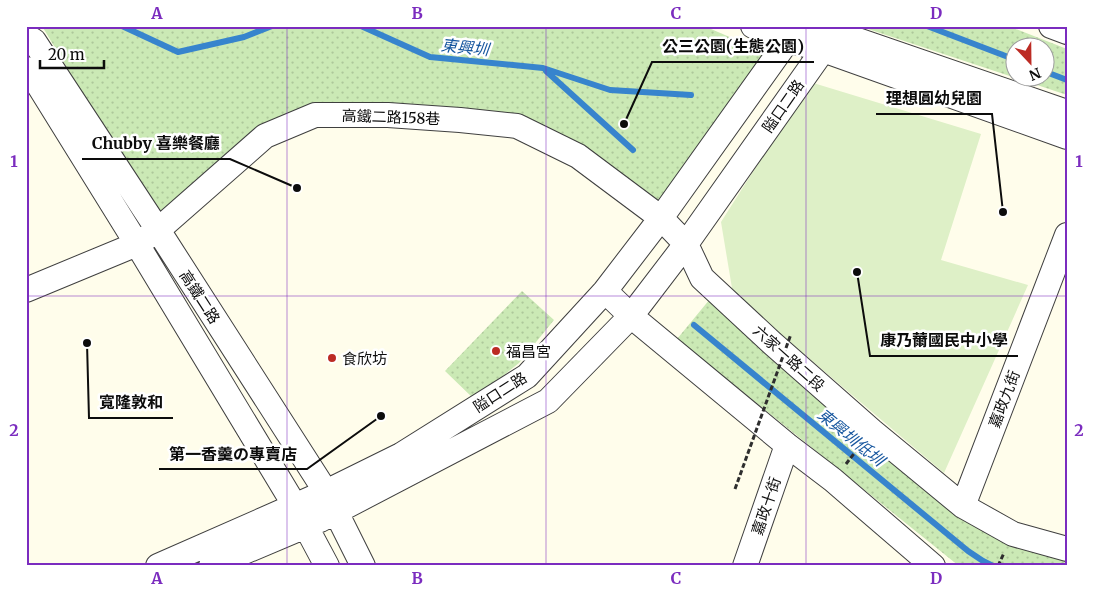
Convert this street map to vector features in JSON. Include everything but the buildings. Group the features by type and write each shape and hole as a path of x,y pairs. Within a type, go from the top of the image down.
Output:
{"street":[{"path":"753,26 793,33 824,33 1067,112"},
{"path":"1052,26 1067,32"},
{"name":"隘口二路","path":"211,566 306,526 331,502 401,454 527,376 605,291 661,218 793,33"},
{"path":"824,33 1067,137"},
{"name":"隘口二路","path":"158,566 295,506 331,502 548,401 631,316 686,244 824,33"},
{"name":"高鐵二路","path":"26,36 34,41 158,230 331,502 364,566"},
{"name":"高鐵二路","path":"26,69 39,86 137,244 295,506 327,566"},
{"name":"高鐵二路158巷","path":"26,290 137,244 158,230 265,136 315,115 388,115 517,126 578,156 661,218"},
{"name":"六家一路二段","path":"661,218 686,244 702,278 872,431 963,506 1013,534 1067,549"},
{"name":"嘉政九街","path":"963,506 1067,235"},
{"path":"605,291 631,316 787,445 833,480 933,566"},
{"name":"嘉政十街","path":"745,566 787,445"}],"path":[{"path":"735,488 791,334"},
{"path":"833,480 872,431"}],"green space":[{"path":"42,26 704,26 769,54 657,209 520,119 311,108 159,221"},
{"path":"869,26 1008,26 1039,38 1006,38 1006,75 868,29"},
{"path":"1056,45 1067,49 1067,95 1046,88 1056,88"},
{"path":"810,82 981,134 941,260 1028,285 944,473 733,294 721,222"},
{"path":"522,291 554,320 519,363 474,399 445,371"},
{"path":"710,299 941,502 988,534 1067,558 1067,566 959,566 677,339"}],"waterway":[{"name":"東興圳","path":"122,26 178,52 244,37 272,26"},
{"name":"東興圳","path":"361,26 430,57 543,68 610,90 691,95"},
{"path":"927,26 1006,56"},
{"name":"東興圳低圳","path":"546,71 633,150"},
{"path":"1056,76 1067,80"},
{"name":"東興圳低圳","path":"694,325 968,551 993,566"}],"place":[{"name":"公三公園(生態公園)","path":"624,124"},
{"name":"Chubby 喜樂餐廳","path":"297,188"},
{"name":"理想圓幼兒園","path":"1003,212"},
{"name":"康乃薾國民中小學","path":"857,272"},
{"name":"寬隆敦和","path":"87,343"},
{"name":"福昌宮","path":"496,351"},
{"name":"食欣坊","path":"332,358"},
{"name":"第一香羹の專賣店","path":"381,416"}]}
